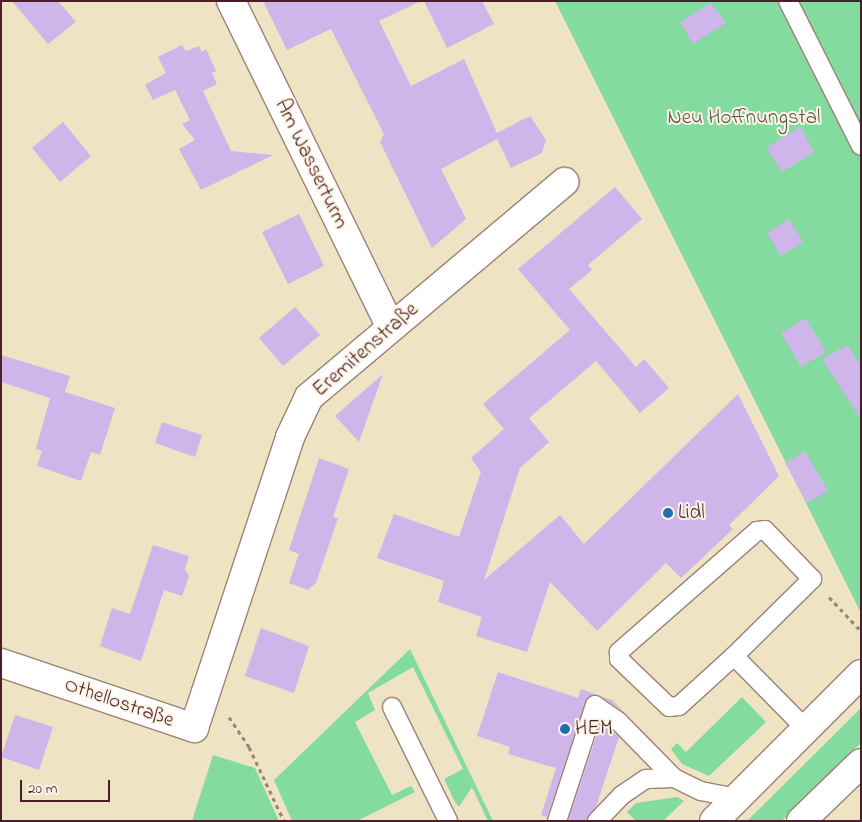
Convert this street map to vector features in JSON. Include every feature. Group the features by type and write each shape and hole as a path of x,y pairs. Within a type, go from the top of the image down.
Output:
{"street":[{"name":"Am Wasserturm","path":"231,1 391,327"},
{"name":"Eremitenstraße","path":"209,686 290,437 309,397 564,182"},
{"name":"Othellostraße","path":"1,663 194,728 209,686"},
{"path":"714,821 861,674"},
{"path":"801,821 861,762"}],"lane":[{"path":"788,1 861,146"},
{"path":"765,530 812,579 734,656 680,706 669,707 620,659 619,652 757,531 765,530"},
{"path":"734,656 806,729"},
{"path":"557,821 595,704 618,722 674,778 701,791 737,798"},
{"path":"392,707 448,821"},
{"path":"568,821 599,728 618,722"},
{"path":"597,821 622,795 646,779 674,778"}],"path":[{"path":"812,579 861,631"},
{"path":"209,686 248,747 284,821"}],"green space":[{"name":"Neu Hoffnungstal","path":"555,1 861,1 861,613"},
{"path":"410,649 493,821 488,821 472,787 459,807 455,802 444,779 463,769 413,667 368,693 375,710 355,722 392,795 411,786 415,792 357,821 292,821 274,780"},
{"path":"742,697 766,722 709,776 682,764 671,749 677,743 686,752"},
{"path":"861,708 861,743 782,821 747,821"},
{"path":"213,755 255,768 279,821 192,821"},
{"path":"677,797 684,801 663,821 636,821 627,812 636,803"}],"building":[{"path":"12,1 58,1 76,22 48,44"},
{"path":"263,1 421,1 379,21 411,86 464,59 497,133 530,116 546,140 542,153 511,168 497,139 441,169 466,219 432,248 380,142 384,134 331,29 287,50"},
{"path":"424,1 482,1 494,24 447,48"},
{"path":"711,3 726,23 693,44 680,22"},
{"path":"182,45 186,51 199,46 202,52 206,49 216,71 212,73 217,84 203,91 231,151 273,155 201,190 179,149 195,140 182,124 190,120 175,90 153,100 145,85 166,73 158,57"},
{"path":"63,122 91,156 60,182 32,148"},
{"path":"800,127 814,152 782,172 766,148"},
{"path":"615,187 642,219 588,265 592,270 569,289 636,367 644,359 669,388 640,413 596,361 529,418 549,442 520,468 484,580 560,515 584,544 738,394 779,476 729,525 733,529 681,578 666,563 597,631 550,582 527,652 476,636 482,617 438,602 444,581 377,558 394,514 459,537 481,472 471,458 504,429 483,404 570,330 518,269"},
{"path":"299,214 324,266 288,284 262,232"},
{"path":"789,219 803,242 781,256 767,233"},
{"path":"295,307 320,335 283,366 259,338"},
{"path":"805,318 826,352 801,367 781,333"},
{"path":"848,345 861,366 861,420 822,359"},
{"path":"1,355 70,376 65,392 115,408 100,455 91,452 81,481 37,466 42,451 36,449 50,398 1,382"},
{"path":"383,374 359,442 335,416"},
{"path":"162,422 202,435 195,457 155,443"},
{"path":"805,451 828,491 807,503 785,463"},
{"path":"319,458 349,469 333,517 338,518 316,583 308,590 289,583 299,554 289,550"},
{"path":"153,545 189,556 185,569 189,576 182,596 164,590 141,661 100,646 112,608 130,614"},
{"path":"261,628 309,646 294,693 245,676"},
{"path":"498,672 578,698 581,689 601,696 587,698 547,817 541,815 556,768 508,754 510,747 477,736"},
{"path":"601,696 612,700 625,713"},
{"path":"15,715 53,727 39,770 1,757"},
{"path":"601,722 619,737 596,807 587,821 568,821"}],"place":[{"name":"Lidl","path":"668,513"},
{"name":"HEM","path":"565,729"}]}
